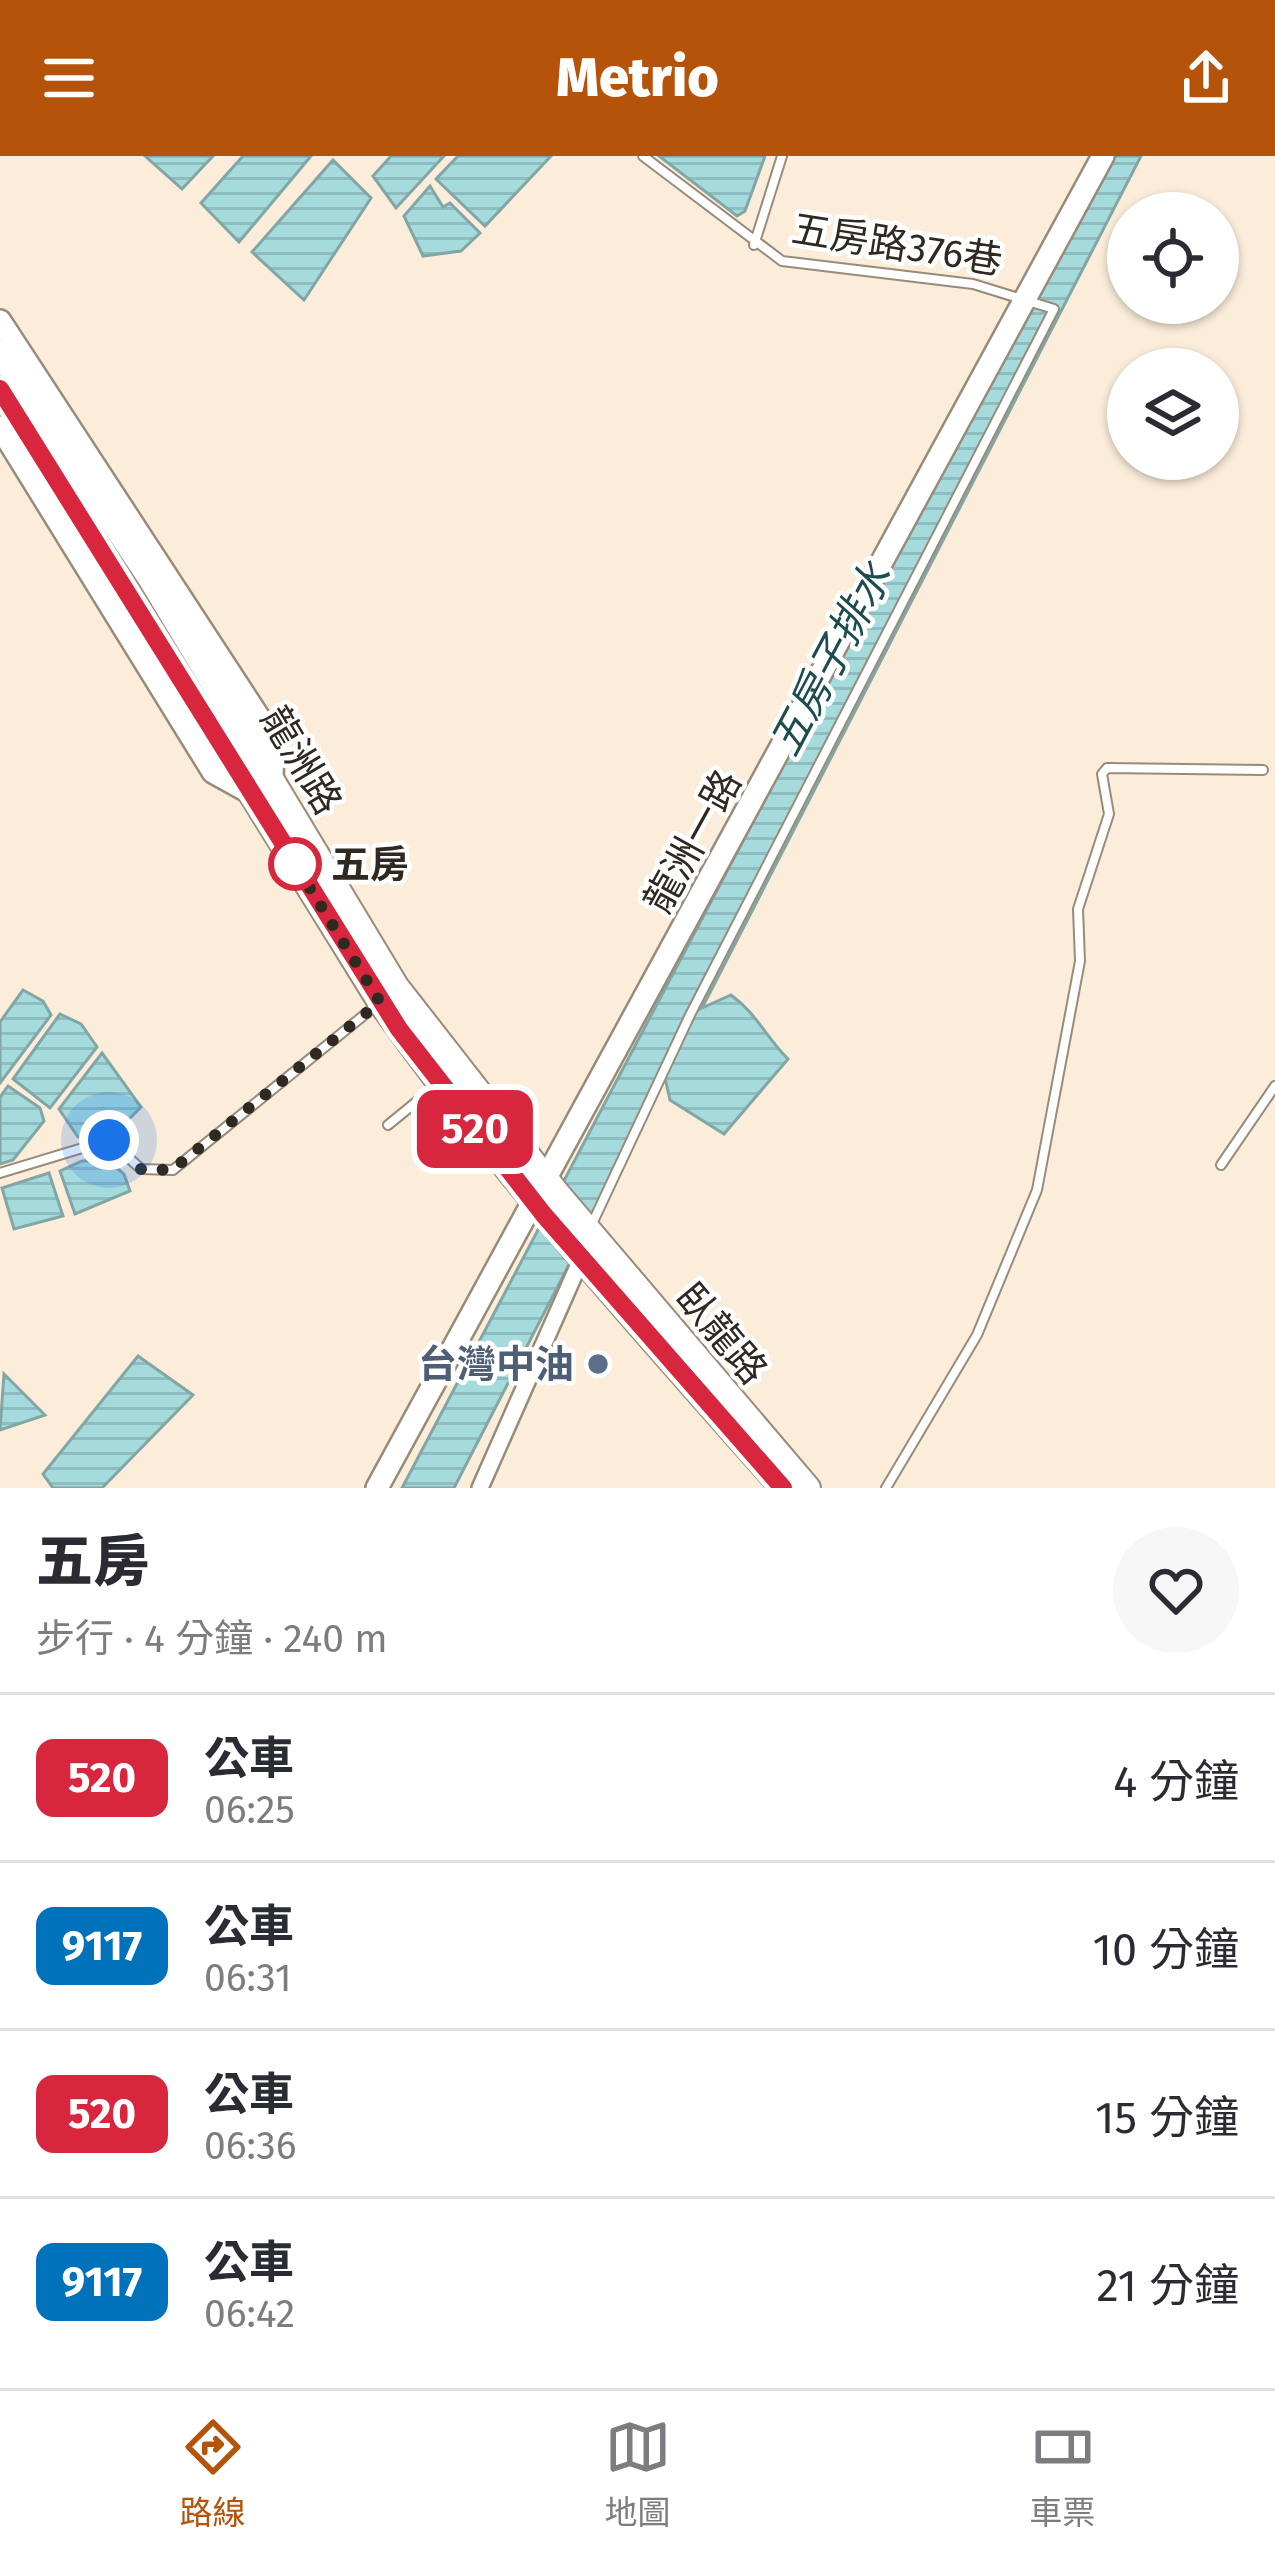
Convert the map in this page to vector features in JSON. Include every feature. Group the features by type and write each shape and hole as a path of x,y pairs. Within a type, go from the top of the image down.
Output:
{"main road":[{"name":"龍洲路","path":"0,352 149,578 380,1002 438,1084 546,1197"},
{"name":"龍洲路","path":"0,389 396,986 546,1197"},
{"name":"臥龍路","path":"546,1197 586,1227 808,1488"},
{"name":"臥龍路","path":"546,1197 579,1257 783,1488"}],"street":[{"name":"龍洲一路","path":"377,1488 546,1197 1035,300 1103,156"},
{"path":"0,321 272,739 262,786 214,772 0,427"},
{"path":"480,1488 579,1257 586,1227"}],"lane":[{"name":"五房路376巷","path":"586,1227 690,1015 1054,309 973,284 782,261 643,156"},
{"path":"754,244 782,156"},
{"path":"886,1488 977,1335 1036,1190 1080,961 1078,909 1109,814 1102,774 1107,768 1262,770"},
{"path":"0,1172 109,1140 141,1169 172,1170 380,1002"},
{"path":"388,1125 438,1084"},
{"path":"1221,1165 1275,1086"}],"water":[{"path":"145,156 213,156 182,189"},
{"path":"243,156 311,156 239,242 201,203"},
{"path":"391,156 444,156 396,208 373,176"},
{"path":"458,156 551,156 485,226 436,179"},
{"path":"659,156 765,156 745,211 737,216"},
{"path":"1104,156 1141,156 1122,192 1107,192 1107,222 702,1008 731,995 788,1059 724,1134 670,1100 665,1078 454,1488 402,1488"},
{"path":"333,160 371,198 304,300 252,252"},
{"path":"430,186 443,207 450,203 480,233 461,251 423,256 404,216"},
{"path":"23,990 43,1001 51,1015 0,1083 0,1022"},
{"path":"60,1014 81,1024 97,1047 50,1108 13,1079"},
{"path":"102,1053 141,1107 115,1133 78,1137 59,1109"},
{"path":"8,1086 40,1108 44,1121 13,1160 0,1164 0,1097"},
{"path":"108,1160 124,1174 130,1191 75,1214 60,1171 82,1161"},
{"path":"49,1173 63,1216 14,1229 2,1188"},
{"path":"138,1356 193,1395 102,1488 53,1488 43,1474"},
{"path":"4,1374 45,1415 0,1430"}],"bus line":[{"name":"520","path":"0,389 380,1002 438,1084 577,1254 783,1488"}],"place":[{"name":"五房","path":"295,864"},
{"name":"台灣中油","path":"598,1364"}],"route":[{"path":"109,1140 141,1169 172,1170 380,1002 295,864"}],"water label":[{"name":"五房子排水","path":"830,659"}]}
